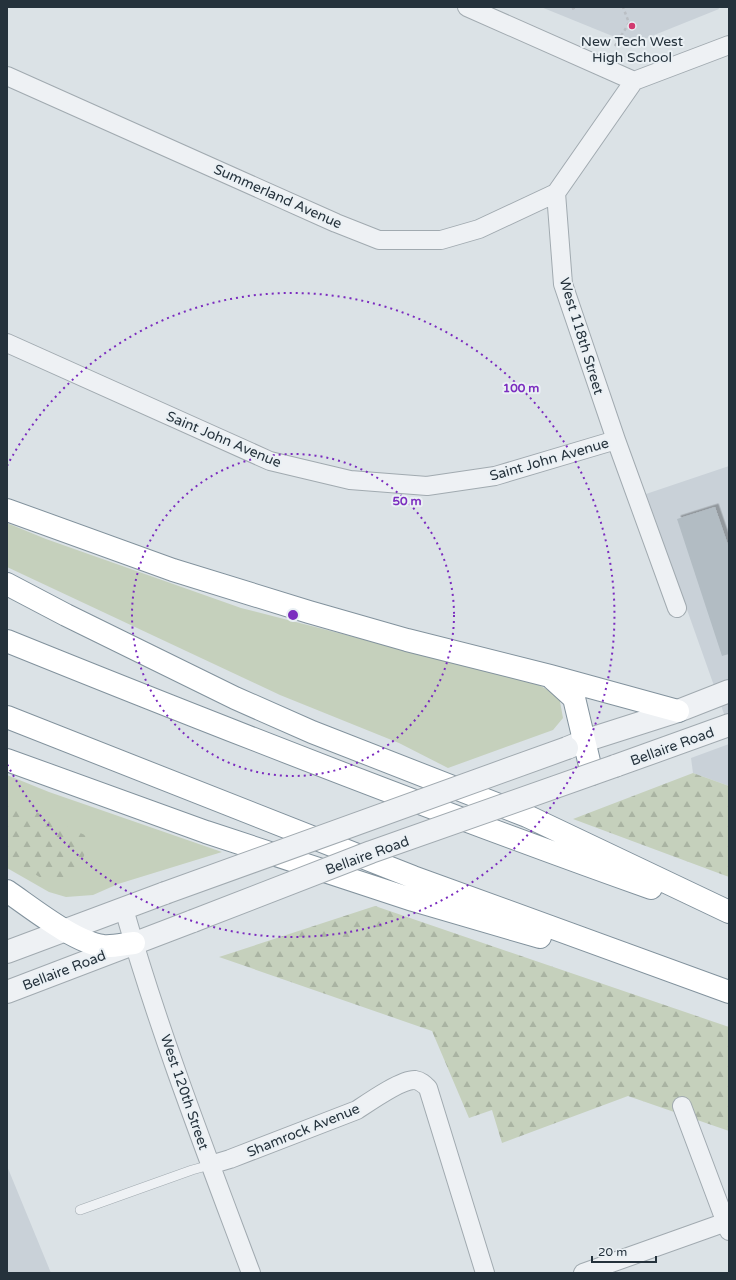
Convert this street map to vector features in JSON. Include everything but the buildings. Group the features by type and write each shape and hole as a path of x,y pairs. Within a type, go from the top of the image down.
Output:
{"highway":[{"path":"7,510 173,570 309,612 407,640 550,676 678,711"},
{"path":"7,584 66,615 236,698 312,732 526,816 729,912"},
{"path":"7,641 157,702 536,847 729,916"},
{"path":"550,676 574,698 575,744 592,774"},
{"path":"7,717 413,877 729,992"},
{"path":"7,760 206,832 413,900 707,984"},
{"path":"7,891 65,930 80,938 104,946 134,944"}],"street":[{"path":"467,7 634,81"},
{"path":"556,193 634,81 729,45"},
{"name":"Summerland Avenue","path":"7,76 336,223 379,240 441,240 479,229 556,193"},
{"name":"West 118th Street","path":"556,193 563,284 616,440 677,608"},
{"name":"Saint John Avenue","path":"7,343 270,461 350,480 427,486 495,476 616,440"},
{"path":"7,952 575,744 678,711 729,691"},
{"name":"Bellaire Road","path":"7,992 371,852 729,725"},
{"name":"West 120th Street","path":"124,909 143,972 210,1165 251,1273"},
{"name":"Shamrock Avenue","path":"210,1165 230,1159 357,1110 375,1098 408,1081 419,1081 428,1088 485,1273"},
{"path":"583,1273 728,1225 682,1106"}],"lane":[{"name":"Shamrock Avenue","path":"80,1210 210,1165"}],"path":[{"path":"572,9 576,7"},
{"path":"615,46 629,22 623,7"}],"shaded area":[{"name":"New Tech West High School","path":"541,7 718,7 719,9 632,44"},
{"path":"729,466 729,728 646,494"},
{"path":"729,744 729,786 693,773 691,758"},
{"path":"7,1166 51,1273 7,1273"}],"green space":[{"path":"7,523 46,539 241,608 537,684 559,696 563,718 553,730 448,768 399,743 280,695 7,567"},
{"path":"693,773 729,786 729,877 573,819"},
{"path":"7,775 49,792 222,852 118,884 93,895 66,897 49,892 7,868"},
{"path":"7,802 34,811 91,838 82,861 71,880 44,880 7,856"},
{"path":"375,906 729,1027 729,1131 628,1096 502,1143 492,1110 469,1118 432,1031 219,957"}],"place":[{"name":"New Tech West High School","path":"632,26"}]}
